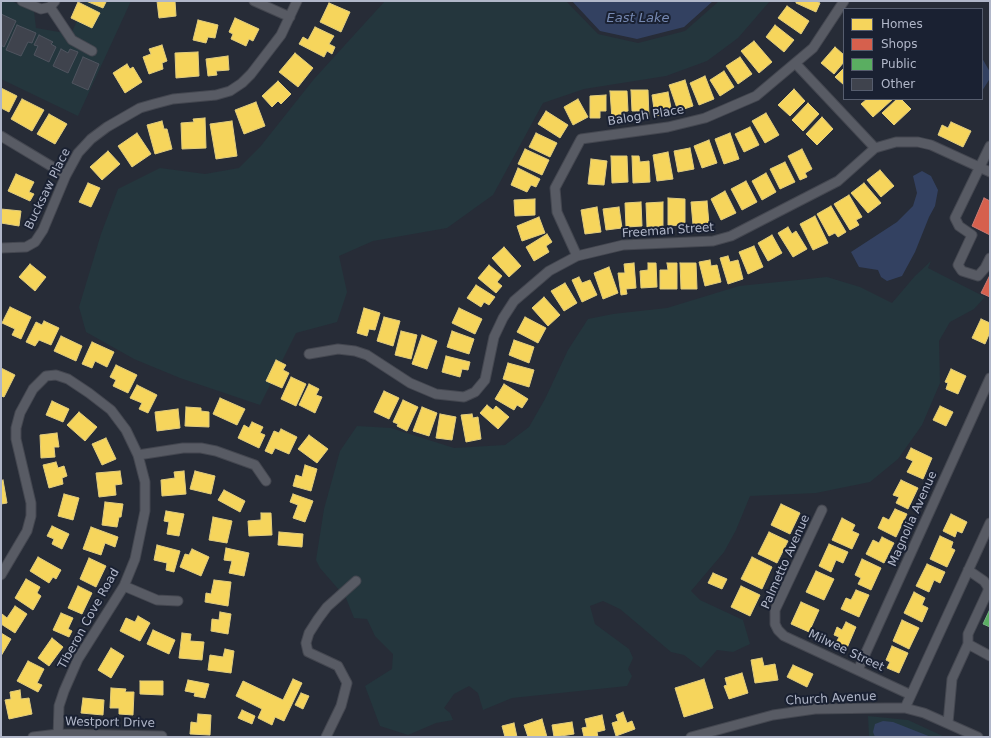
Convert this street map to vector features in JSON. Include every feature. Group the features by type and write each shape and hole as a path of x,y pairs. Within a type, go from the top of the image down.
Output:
{"street":[{"path":"22,1 41,9 52,4 72,40 92,51"},
{"path":"254,1 290,17"},
{"name":"Bucksaw Place","path":"1,248 26,247 35,242 43,230 66,175 78,153 91,139 107,127 140,108 173,99 216,95 230,91 242,83 281,36 297,1"},
{"name":"Balogh Place","path":"577,256 557,212 555,188 581,139 668,127 705,118 756,96 796,64 813,48 844,1"},
{"path":"796,64 875,148"},
{"path":"1,136 66,175"},
{"name":"Freeman Street","path":"309,354 338,348 355,351 366,355 410,383 436,394 464,397 475,392 485,380 494,337 503,318 514,301 549,271 577,256 623,245 713,241 731,236 838,181 875,148 896,142 918,142 931,146 990,172"},
{"path":"990,146 955,218 959,226 972,236 958,265 962,270 978,276 985,268 990,258"},
{"name":"Tiberon Cove Road","path":"1,575 27,531 31,516 31,503 16,439 16,428 20,414 33,389 39,381 46,376 56,375 68,379 90,393 111,410 126,430 138,455 145,482 145,511 135,559 124,586 78,659 70,677 59,706 58,735"},
{"name":"Magnolia Avenue","path":"858,670 990,378"},
{"path":"138,455 183,448 201,448 216,451 255,466 266,481"},
{"name":"Palmetto Avenue","path":"775,624 775,610 822,510"},
{"path":"978,737 924,713 904,708 990,523"},
{"path":"948,723 952,679 968,644 968,634 988,591 988,587 984,581 968,570"},
{"path":"326,737 341,706 347,682 338,666 308,652 306,644 309,633 327,608 356,581"},
{"path":"124,586 157,600 178,601"},
{"name":"Milwee Street","path":"775,624 784,636 911,695"},
{"path":"968,644 990,656"},
{"name":"Church Avenue","path":"691,737 773,715 815,709 904,708"},
{"path":"33,737 58,735"},
{"name":"Westport Drive","path":"58,735 162,736"}],"shaded area":[{"path":"1,1 11,1 34,11 36,28 71,34 86,1 131,1 78,116 1,79"},
{"path":"385,1 566,1 598,34 638,43 685,31 719,1 770,1 738,38 707,61 666,76 584,89 543,103 493,195 447,228 373,241 339,256 347,292 337,322 296,333 260,405 180,378 134,359 86,332 79,307 101,234 118,189 160,168 205,174 239,168 260,147 314,79"},
{"path":"931,261 928,268 985,297 974,309 950,322 939,341 940,383 922,425 898,459 870,482 816,493 750,496 736,530 724,552 691,591 700,600 743,620 750,644 733,652 717,650 701,668 684,655 671,652 620,609 603,601 590,606 595,624 629,649 633,658 628,669 632,676 627,686 512,698 483,710 478,693 469,686 454,694 444,708 450,713 453,720 436,723 408,735 380,726 365,686 392,669 393,654 375,636 367,619 354,618 346,598 320,568 316,560 324,509 340,451 357,426 391,428 454,448 505,445 529,427 545,399 568,350 588,319 613,314 667,308 739,286 827,277 860,287 892,303 915,276"},
{"path":"868,716 908,720 945,737 869,737"}],"water":[{"name":"East Lake","path":"572,1 713,1 684,27 637,39 600,31"},
{"path":"983,60 990,72 989,80 983,89"},
{"path":"922,171 931,176 938,190 935,206 915,252 902,276 887,281 881,277 878,270 859,267 851,252 897,222 913,206 917,193 913,176"},
{"path":"883,721 893,722 931,737 875,737 873,732 875,724"}],"building: Homes":[{"path":"86,1 104,1 106,2 103,8"},
{"path":"157,1 175,1 176,16 159,18"},
{"path":"796,1 816,1 820,3 816,12 796,3"},
{"path":"78,2 100,13 92,28 71,18"},
{"path":"329,3 350,12 341,32 320,22"},
{"path":"787,6 809,21 801,34 778,18"},
{"path":"235,18 259,29 253,41 249,39 246,46 231,39 233,34 229,32"},
{"path":"198,20 218,25 215,38 208,37 206,43 193,40"},
{"path":"775,25 794,40 784,52 766,37"},
{"path":"315,27 334,36 329,44 335,47 332,54 327,51 324,57 299,44 303,37 308,40"},
{"path":"754,41 772,62 759,73 741,51"},
{"path":"162,45 167,61 162,63 163,69 149,74 143,57 151,54 149,49"},
{"path":"835,47 843,54 843,63 834,74 821,63"},
{"path":"198,52 199,76 176,78 175,53"},
{"path":"295,53 313,68 298,87 279,72"},
{"path":"228,56 229,70 216,71 217,75 208,76 206,59"},
{"path":"740,57 752,74 738,84 726,66"},
{"path":"127,64 130,69 133,67 142,82 125,93 113,73"},
{"path":"843,69 843,84 835,77"},
{"path":"724,71 734,87 720,96 710,80"},
{"path":"705,76 714,99 699,105 690,83"},
{"path":"685,80 693,106 678,111 669,85"},
{"path":"278,81 291,94 281,104 278,101 272,107 262,96"},
{"path":"1,88 17,96 9,112 1,108"},
{"path":"794,89 805,101 790,116 778,105"},
{"path":"631,90 648,90 649,118 640,118 640,111 632,111"},
{"path":"610,91 627,91 628,111 621,112 621,119 612,119"},
{"path":"668,92 672,113 655,116 652,95"},
{"path":"606,95 606,111 600,111 600,118 590,118 590,96"},
{"path":"22,99 44,110 32,131 11,119"},
{"path":"578,99 588,117 573,125 564,107"},
{"path":"866,100 892,100 873,117 861,104"},
{"path":"896,100 902,100 911,109 894,125 882,113"},
{"path":"256,102 265,126 244,134 235,110"},
{"path":"808,103 819,114 803,131 792,120"},
{"path":"546,111 568,125 560,138 538,124"},
{"path":"766,113 779,135 765,143 752,121"},
{"path":"49,114 67,124 55,144 37,134"},
{"path":"822,117 833,129 817,145 806,134"},
{"path":"205,118 206,148 182,149 181,123 194,122 193,119"},
{"path":"162,121 164,129 167,129 172,149 155,154 147,125"},
{"path":"232,121 237,156 216,159 210,124"},
{"path":"951,122 971,131 963,147 938,135 942,125 948,128"},
{"path":"750,127 759,145 744,152 735,134"},
{"path":"137,133 151,154 132,167 118,146"},
{"path":"536,133 557,143 550,157 529,147"},
{"path":"730,133 739,159 724,164 715,139"},
{"path":"709,140 717,163 702,168 694,146"},
{"path":"690,148 694,169 678,172 674,151"},
{"path":"525,149 549,160 542,175 518,164"},
{"path":"802,149 812,169 805,173 807,177 800,180 788,156"},
{"path":"108,151 120,164 102,180 90,167"},
{"path":"668,152 673,179 657,181 653,155"},
{"path":"611,156 627,156 628,182 612,183"},
{"path":"632,156 639,156 640,162 649,161 650,182 633,183"},
{"path":"591,159 607,161 604,185 588,184"},
{"path":"785,162 795,182 780,189 770,169"},
{"path":"518,168 540,179 536,187 531,185 527,192 511,185"},
{"path":"880,170 894,186 881,197 867,180"},
{"path":"766,173 776,192 762,200 752,181"},
{"path":"16,174 34,182 29,192 34,194 30,201 8,191"},
{"path":"746,181 757,202 742,210 731,189"},
{"path":"88,183 100,188 91,207 79,202"},
{"path":"864,183 881,203 868,213 851,193"},
{"path":"725,191 736,213 721,220 711,199"},
{"path":"849,195 862,217 856,220 859,225 850,230 834,204"},
{"path":"668,198 685,199 685,226 668,225"},
{"path":"535,199 535,215 515,216 514,200"},
{"path":"707,201 709,224 693,225 691,202"},
{"path":"641,202 642,226 626,227 625,203"},
{"path":"663,202 663,226 647,227 646,203"},
{"path":"831,206 846,232 838,237 835,233 829,236 817,214"},
{"path":"597,207 601,232 585,234 581,210"},
{"path":"619,207 622,228 606,230 603,209"},
{"path":"1,209 21,211 19,226 1,223"},
{"path":"815,216 828,243 813,250 800,224"},
{"path":"539,217 545,233 522,241 517,226"},
{"path":"788,227 792,234 796,231 807,249 793,257 778,233"},
{"path":"547,234 552,242 546,246 549,252 534,261 526,247"},
{"path":"772,235 782,253 768,261 758,243"},
{"path":"754,246 763,267 748,274 739,252"},
{"path":"504,247 521,266 509,277 492,258"},
{"path":"728,256 730,262 738,260 743,279 728,284 720,258"},
{"path":"710,260 711,266 717,265 721,282 705,286 699,262"},
{"path":"634,263 636,288 626,289 627,294 621,295 618,273 625,273 624,264"},
{"path":"648,263 656,263 657,287 641,288 640,271 648,270"},
{"path":"667,263 677,263 677,289 660,289 660,270 668,270"},
{"path":"680,263 696,263 697,289 681,289"},
{"path":"30,264 46,277 35,291 19,277"},
{"path":"489,265 502,276 497,282 502,286 496,293 478,278"},
{"path":"609,267 618,293 603,299 594,273"},
{"path":"579,277 582,283 590,280 597,295 582,302 572,280"},
{"path":"565,283 577,303 564,311 551,291"},
{"path":"476,285 495,297 489,305 484,302 481,307 467,298"},
{"path":"544,297 560,315 548,326 532,308"},
{"path":"10,307 31,317 21,339 12,335 15,329 2,323"},
{"path":"364,308 380,313 375,330 369,329 367,336 357,333"},
{"path":"459,308 482,319 475,334 452,323"},
{"path":"384,317 400,321 393,346 377,341"},
{"path":"525,317 546,328 538,343 517,332"},
{"path":"981,319 990,323 990,332 985,344 972,338"},
{"path":"44,321 59,328 51,345 39,340 35,346 26,342 36,322 42,325"},
{"path":"401,331 417,335 411,359 395,355"},
{"path":"452,331 474,339 469,354 447,347"},
{"path":"422,335 437,341 427,369 412,364"},
{"path":"61,336 82,346 76,361 54,351"},
{"path":"514,340 534,347 529,363 509,355"},
{"path":"92,342 114,352 107,367 95,361 92,368 82,364"},
{"path":"446,356 470,362 468,370 462,369 460,377 442,372"},
{"path":"276,360 286,365 283,370 289,373 282,388 266,381"},
{"path":"508,363 534,370 529,387 503,379"},
{"path":"116,365 137,375 128,393 113,386 116,380 110,377"},
{"path":"1,368 15,375 4,397 1,396"},
{"path":"951,369 966,376 958,394 946,389 948,383 945,382"},
{"path":"291,377 306,384 296,406 281,399"},
{"path":"309,384 319,389 316,395 322,397 315,413 299,405"},
{"path":"504,384 528,399 522,408 517,405 514,410 495,399"},
{"path":"137,385 157,395 148,413 139,409 142,403 130,398"},
{"path":"384,391 399,398 389,419 374,412"},
{"path":"220,398 245,409 237,425 213,414"},
{"path":"403,400 418,407 407,431 397,426 398,424 393,422"},
{"path":"52,401 69,409 63,422 46,415"},
{"path":"487,405 493,410 496,406 509,417 498,429 480,413"},
{"path":"940,406 953,412 946,426 933,420"},
{"path":"186,407 201,408 201,411 209,412 209,427 185,426"},
{"path":"422,407 437,413 429,436 413,431"},
{"path":"178,409 180,428 157,431 155,412"},
{"path":"79,412 97,427 85,441 67,425"},
{"path":"440,414 456,417 452,440 436,438"},
{"path":"472,414 473,418 478,417 481,439 466,442 461,415"},
{"path":"252,422 263,427 260,433 265,435 259,448 238,438 244,425 249,428"},
{"path":"281,429 297,437 289,454 275,448 272,454 265,451 274,431 279,433"},
{"path":"57,433 59,447 54,447 55,457 41,458 40,435"},
{"path":"309,435 328,449 317,463 298,449"},
{"path":"106,438 116,459 102,465 92,444"},
{"path":"911,448 932,458 923,479 907,472 913,461 906,458"},
{"path":"56,462 58,468 64,466 67,476 62,478 63,484 49,488 43,465"},
{"path":"305,465 317,469 311,491 293,486 296,475 302,477"},
{"path":"120,471 122,484 115,485 116,495 99,497 96,473"},
{"path":"184,471 186,494 162,496 161,480 175,478 174,472"},
{"path":"195,471 215,476 211,494 190,489"},
{"path":"3,480 7,503 1,504 1,481"},
{"path":"901,480 918,488 908,509 896,503 899,497 893,495"},
{"path":"224,490 245,501 240,512 218,500"},
{"path":"64,494 79,498 73,520 58,516"},
{"path":"293,494 313,501 305,522 293,518 298,505 290,502"},
{"path":"105,502 123,504 121,517 119,517 117,527 102,525"},
{"path":"781,504 800,513 790,534 771,525"},
{"path":"895,509 907,514 896,537 878,528 883,517 889,520"},
{"path":"166,511 184,514 179,536 167,534 169,522 164,521"},
{"path":"261,513 271,513 272,535 249,536 248,521 261,520"},
{"path":"951,514 967,522 962,533 957,531 955,537 943,531"},
{"path":"213,517 232,521 227,543 209,540"},
{"path":"842,518 855,525 852,531 859,534 852,549 832,540"},
{"path":"52,526 69,534 62,549 52,544 54,539 47,536"},
{"path":"91,527 118,537 115,547 105,543 101,555 83,549"},
{"path":"279,532 303,534 302,547 278,545"},
{"path":"769,532 788,541 777,563 758,554"},
{"path":"940,536 953,542 951,548 955,550 947,567 930,559"},
{"path":"882,537 894,543 884,563 866,554 873,540 879,543"},
{"path":"829,544 848,552 843,563 836,560 831,572 819,566"},
{"path":"157,545 180,551 174,572 166,570 167,563 154,560"},
{"path":"226,548 249,553 244,576 229,573 232,561 224,560"},
{"path":"192,549 209,557 201,576 180,567 185,554 189,555"},
{"path":"38,557 61,570 56,579 53,577 49,583 30,571"},
{"path":"752,557 772,567 762,589 741,579"},
{"path":"89,558 106,566 96,587 80,579"},
{"path":"862,559 881,568 871,590 858,584 861,578 855,575"},
{"path":"927,564 945,572 940,583 934,580 929,592 916,586"},
{"path":"816,571 834,579 824,600 806,592"},
{"path":"713,573 727,579 722,589 708,583"},
{"path":"26,579 40,587 37,593 41,596 33,610 15,598"},
{"path":"214,580 231,582 228,606 205,602 206,593 211,594"},
{"path":"78,586 92,593 82,614 68,608"},
{"path":"741,586 760,595 750,616 731,607"},
{"path":"856,590 869,595 859,617 841,609 846,598 851,600"},
{"path":"914,592 925,598 922,605 928,608 922,622 904,613"},
{"path":"801,602 819,610 809,632 791,624"},
{"path":"15,606 27,614 15,633 1,624 2,614 7,618"},
{"path":"220,612 231,614 228,634 211,631 212,619 219,620"},
{"path":"61,613 73,618 68,629 72,631 69,637 53,630"},
{"path":"138,616 150,623 140,641 120,631 126,618 135,622"},
{"path":"902,620 919,628 909,649 893,641"},
{"path":"846,622 856,627 847,648 836,643 839,637 834,635 837,627 842,630"},
{"path":"153,630 175,640 169,654 147,644"},
{"path":"1,633 11,639 1,656"},
{"path":"182,633 191,634 190,641 204,642 202,660 179,658"},
{"path":"52,638 63,647 49,666 38,658"},
{"path":"892,646 908,653 899,673 887,668 890,662 886,660"},
{"path":"111,648 124,656 111,678 98,670"},
{"path":"225,649 234,651 231,673 208,670 210,655 223,657"},
{"path":"762,658 764,666 775,664 778,680 755,683 751,660"},
{"path":"28,661 44,669 37,683 42,685 38,692 17,681"},
{"path":"793,665 813,674 807,687 787,677"},
{"path":"742,673 748,693 729,699 724,686 727,685 725,678"},
{"path":"293,679 302,683 284,721 275,717 272,725 258,718 262,709 236,696 243,681 283,700"},
{"path":"704,679 713,708 684,717 675,688"},
{"path":"188,680 209,684 205,698 194,696 195,693 185,691"},
{"path":"140,681 163,681 163,695 140,694"},
{"path":"111,688 126,689 125,692 134,692 133,715 119,714 119,708 110,708"},
{"path":"20,690 21,699 29,698 32,714 9,719 5,700 11,699 10,692"},
{"path":"301,693 309,696 303,709 295,705"},
{"path":"83,698 104,700 103,715 81,713"},
{"path":"242,710 255,716 252,724 238,718"},
{"path":"623,712 627,723 632,721 635,729 616,736 612,723 618,721 616,715"},
{"path":"198,714 211,715 210,735 190,734 191,722 197,723"},
{"path":"602,715 605,730 597,732 598,737 584,737 582,728 587,727 585,719"},
{"path":"542,719 547,737 528,737 524,725"},
{"path":"572,722 574,734 554,737 552,725"},
{"path":"514,723 517,737 505,737 502,726"}],"building: Shops":[{"path":"984,198 990,201 990,235 972,226"},
{"path":"990,275 990,297 981,293"}],"building: Public":[{"path":"990,609 990,627 983,624"}],"building: Other":[{"path":"1,14 16,21 4,47 1,45"},
{"path":"17,25 36,33 32,43 28,42 21,56 6,50"},
{"path":"39,35 53,42 51,44 56,47 49,62 34,55 38,46 34,45"},
{"path":"61,49 68,53 70,49 78,52 68,73 53,66"},
{"path":"83,57 99,64 88,90 72,83"}]}
